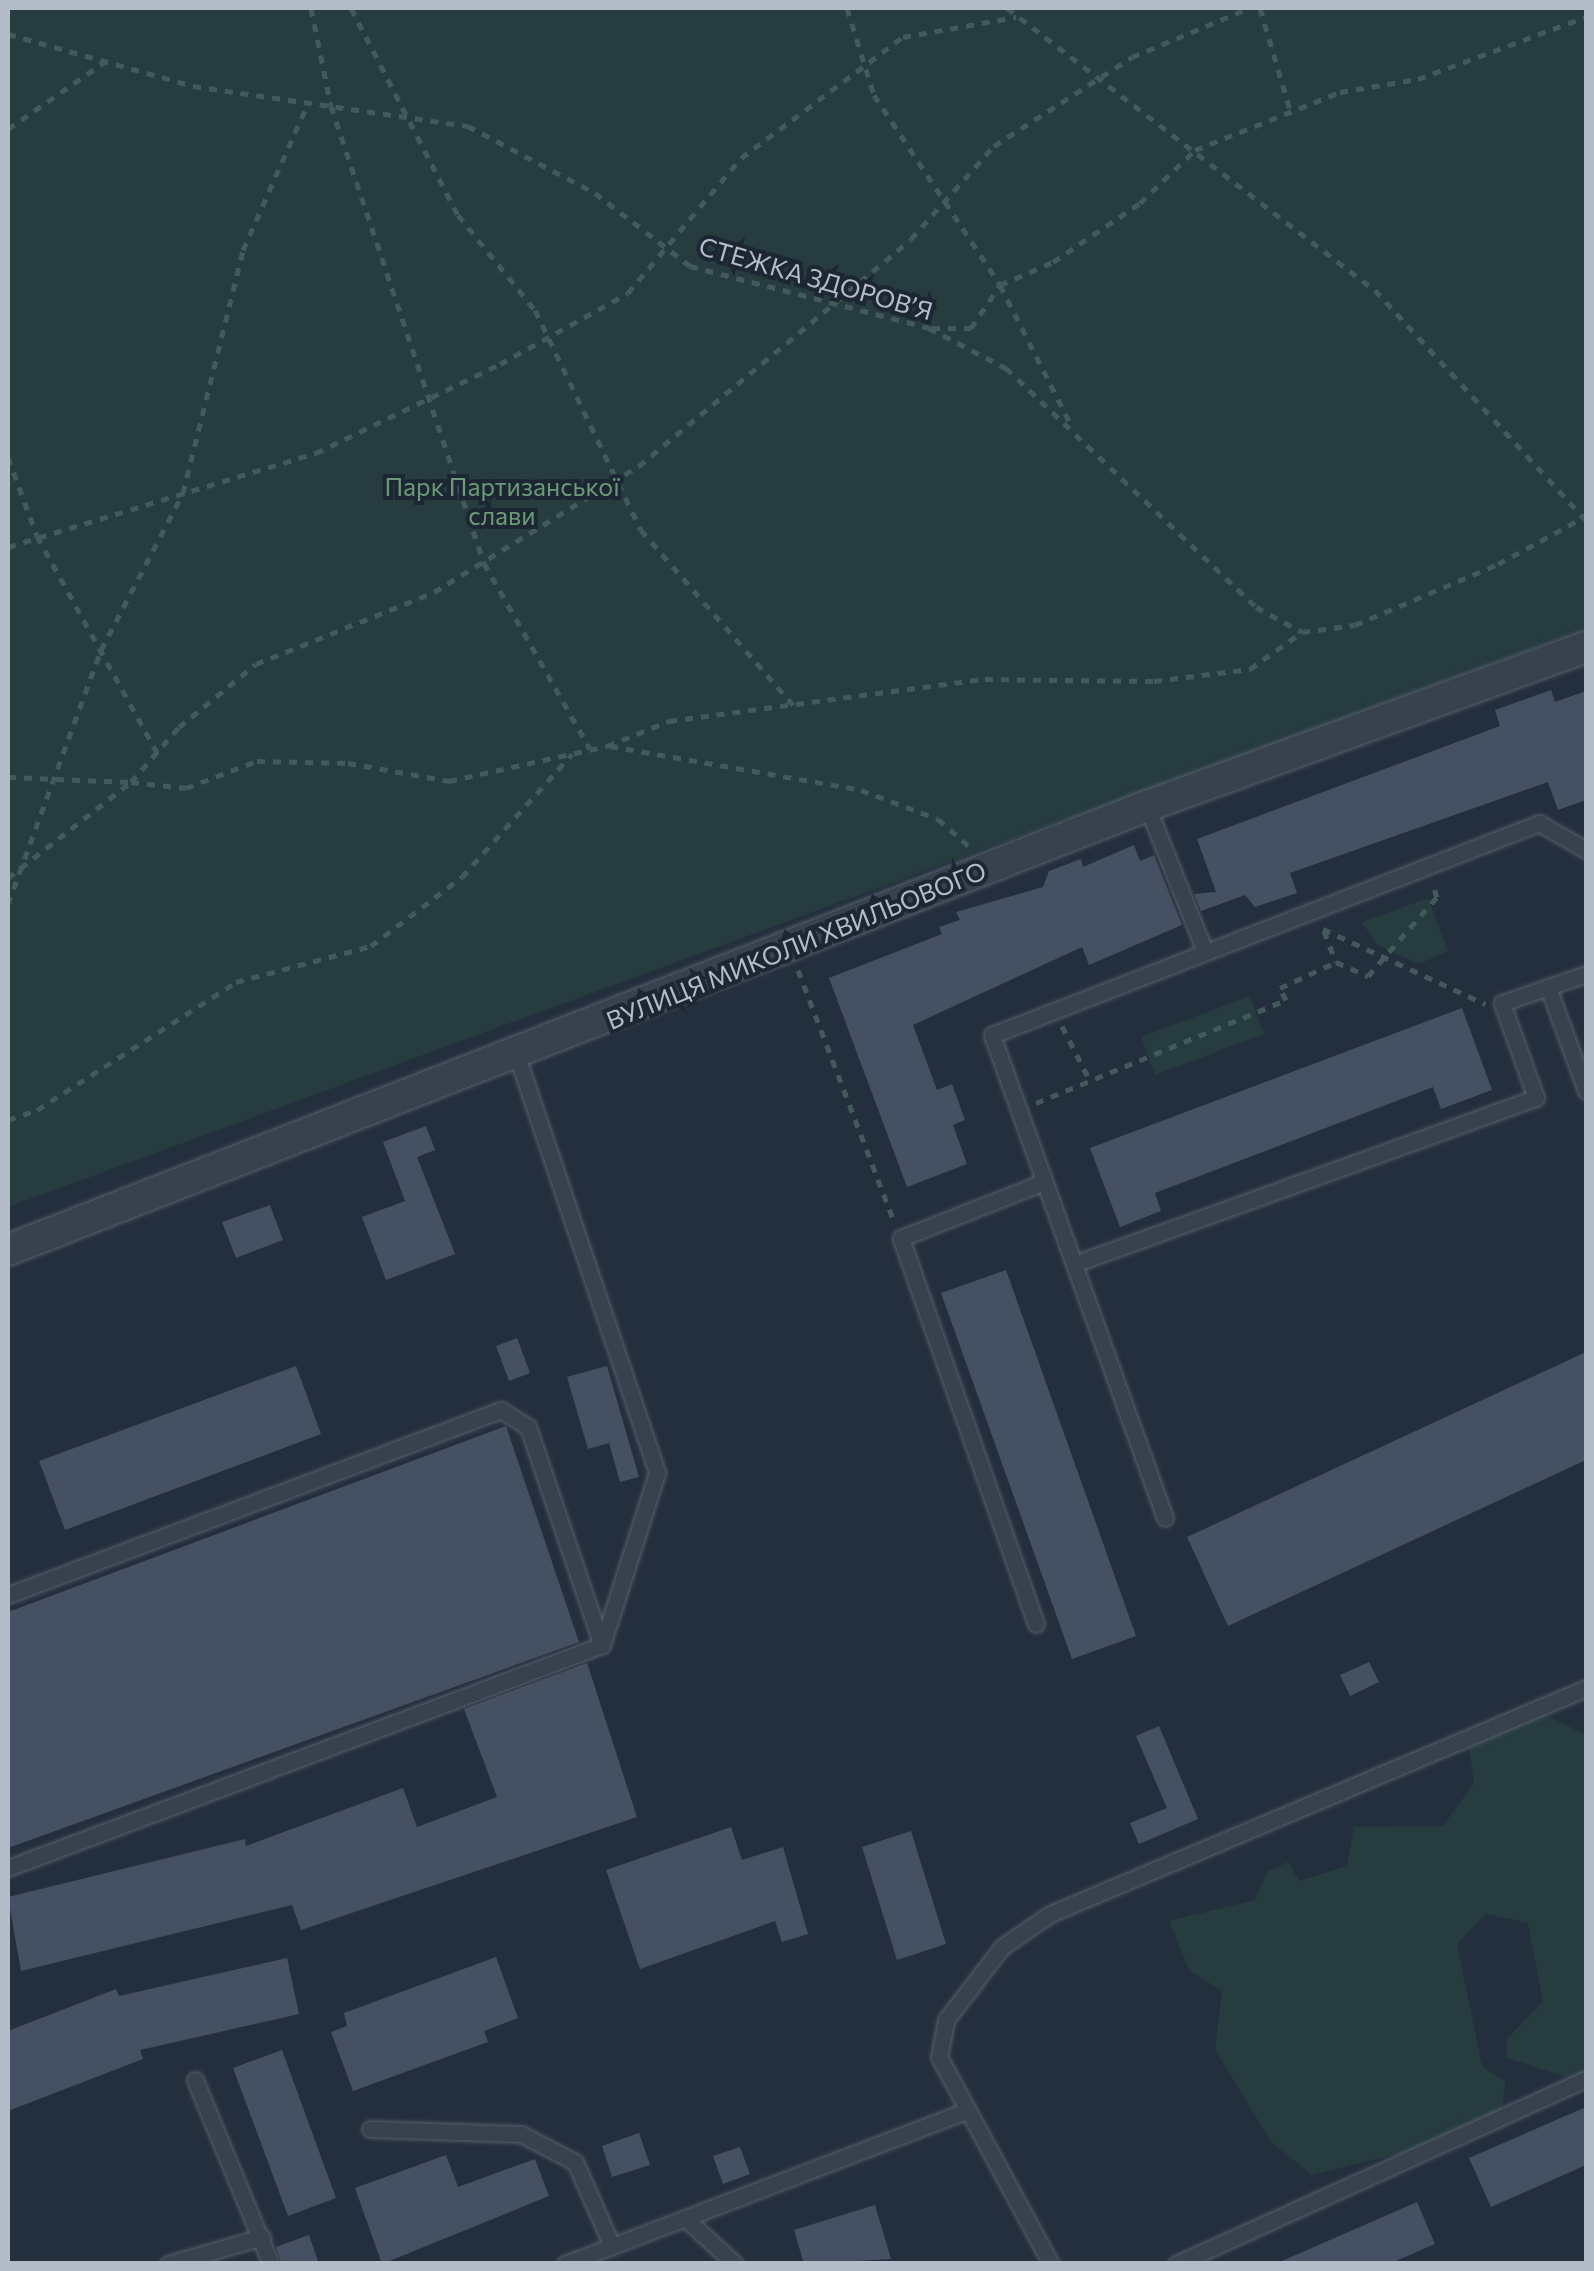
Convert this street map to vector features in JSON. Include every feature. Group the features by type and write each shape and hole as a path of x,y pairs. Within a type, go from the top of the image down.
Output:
{"street":[{"name":"ВУЛИЦЯ МИКОЛИ ХВИЛЬОВОГО","path":"8,1250 517,1056 1147,806 1586,647"}],"lane":[{"path":"1147,806 1206,952"},
{"path":"1165,1518 992,1035 1538,823 1586,850"},
{"path":"1074,1264 1536,1098 1502,1002 1586,974"},
{"path":"1548,987 1586,1091"},
{"path":"517,1056 658,1473 602,1646"},
{"path":"1036,1624 900,1238 1044,1182"},
{"path":"8,1595 501,1410 528,1427 602,1646"},
{"path":"8,1868 602,1646"},
{"path":"1051,2264 939,2056 946,2020 1002,1947 1034,1924 1586,1688"},
{"path":"1176,2264 1586,2079"},
{"path":"195,2080 271,2264"},
{"path":"566,2264 968,2110"},
{"path":"370,2129 521,2134 575,2162 612,2246"},
{"path":"685,2218 734,2264"},
{"path":"168,2264 262,2237"}],"path":[{"path":"311,8 331,106 484,563 590,749"},
{"path":"351,8 458,215 548,338 641,530 794,706"},
{"path":"847,8 874,95 942,204 1000,285 1074,430"},
{"path":"8,777 186,788 257,761 348,763 449,781 608,746 669,721 985,678 1154,682 1250,669 1302,632 1355,625 1498,564 1585,518 1375,290 1007,8"},
{"path":"8,878 132,782 159,756 179,727 256,664 434,592 618,480 840,301 942,204 994,146 1099,78 1249,8"},
{"path":"1260,8 1290,112"},
{"path":"8,547 316,453 548,338 628,293 741,158 903,36 1016,17"},
{"path":"929,328 971,328 1000,285 1053,262 1140,204 1195,150 1340,92 1418,79 1586,17"},
{"name":"СТЕЖКА ЗДОРОВ’Я","path":"8,34 193,86 468,126 595,194 690,266 840,301 929,328 1006,368 1256,607 1302,632"},
{"path":"8,129 106,60"},
{"path":"8,904 101,650 183,492 243,250 308,102"},
{"path":"8,457 37,536 159,756"},
{"path":"608,746 860,790 938,819 993,867"},
{"path":"8,1120 38,1110 236,982 371,946 462,877 573,754"},
{"path":"1315,910 1336,962 1368,976 1380,956 1437,897 1425,867"},
{"path":"1322,928 1506,1014"},
{"path":"790,948 900,1238"},
{"path":"1019,1110 1286,1000 1280,988 1336,962"},
{"path":"1054,1010 1090,1081"}],"green space":[{"name":"Парк Партизанської слави","path":"8,8 1586,8 1586,629 8,1207"},
{"path":"1428,898 1448,951 1419,964 1377,945 1362,922"},
{"path":"1250,996 1264,1034 1155,1075 1141,1037"},
{"path":"1544,1714 1586,1735 1586,2075 1571,2079 1507,2058 1507,2038 1543,2002 1528,1923 1486,1914 1457,1944 1482,2066 1506,2082 1498,2129 1312,2175 1272,2143 1215,2050 1222,1991 1189,1970 1169,1921 1255,1900 1267,1872 1288,1862 1299,1881 1347,1866 1354,1827 1443,1826 1474,1783 1469,1747"}],"building":[{"path":"1551,690 1555,702 1586,691 1586,800 1558,810 1548,782 1290,873 1297,893 1255,907 1245,895 1201,911 1194,894 1216,892 1197,839 1500,726 1495,710"},
{"path":"1134,845 1140,861 1154,855 1182,925 1089,965 1082,947 913,1025 937,1090 952,1084 965,1120 953,1125 967,1164 907,1187 829,978 942,934 939,927 960,920 956,912 1043,887 1049,871 1081,859 1083,867"},
{"path":"1462,1008 1492,1090 1441,1109 1433,1087 1155,1193 1161,1211 1120,1227 1090,1148"},
{"path":"426,1126 435,1150 417,1157 455,1254 386,1280 362,1217 405,1201 383,1142"},
{"path":"270,1205 283,1240 236,1258 222,1222"},
{"path":"1006,1270 1136,1636 1072,1659 941,1293"},
{"path":"517,1338 530,1373 509,1381 496,1346"},
{"path":"1586,1352 1586,1460 1228,1626 1187,1537"},
{"path":"296,1366 321,1434 65,1530 39,1461"},
{"path":"607,1366 639,1477 620,1482 609,1443 588,1449 567,1377"},
{"path":"506,1426 579,1642 8,1848 8,1612"},
{"path":"1369,1662 1379,1682 1350,1696 1340,1675"},
{"path":"587,1663 637,1817 301,1930 292,1905 21,1971 8,1897 245,1839 246,1846 403,1788 417,1827 497,1797 464,1709"},
{"path":"1159,1726 1198,1819 1139,1844 1130,1823 1167,1808 1136,1736"},
{"path":"731,1827 742,1860 783,1847 808,1934 782,1942 775,1921 640,1969 606,1870"},
{"path":"911,1831 946,1944 897,1960 862,1847"},
{"path":"496,1957 518,2018 484,2031 488,2042 353,2091 331,2032 347,2026 344,2013"},
{"path":"287,1958 299,2014 140,2050 143,2059 8,2111 8,2031 116,1989 119,1996"},
{"path":"282,2050 336,2198 288,2216 233,2068"},
{"path":"1586,2107 1586,2165 1491,2207 1469,2158"},
{"path":"639,2133 650,2165 612,2177 602,2146"},
{"path":"740,2147 750,2174 723,2184 713,2156"},
{"path":"446,2155 458,2187 535,2159 549,2196 382,2264 355,2188"},
{"path":"1417,2202 1435,2244 1389,2264 1275,2264"},
{"path":"875,2205 891,2259 804,2264 794,2230"},
{"path":"309,2235 319,2264 282,2264 276,2247"}]}
